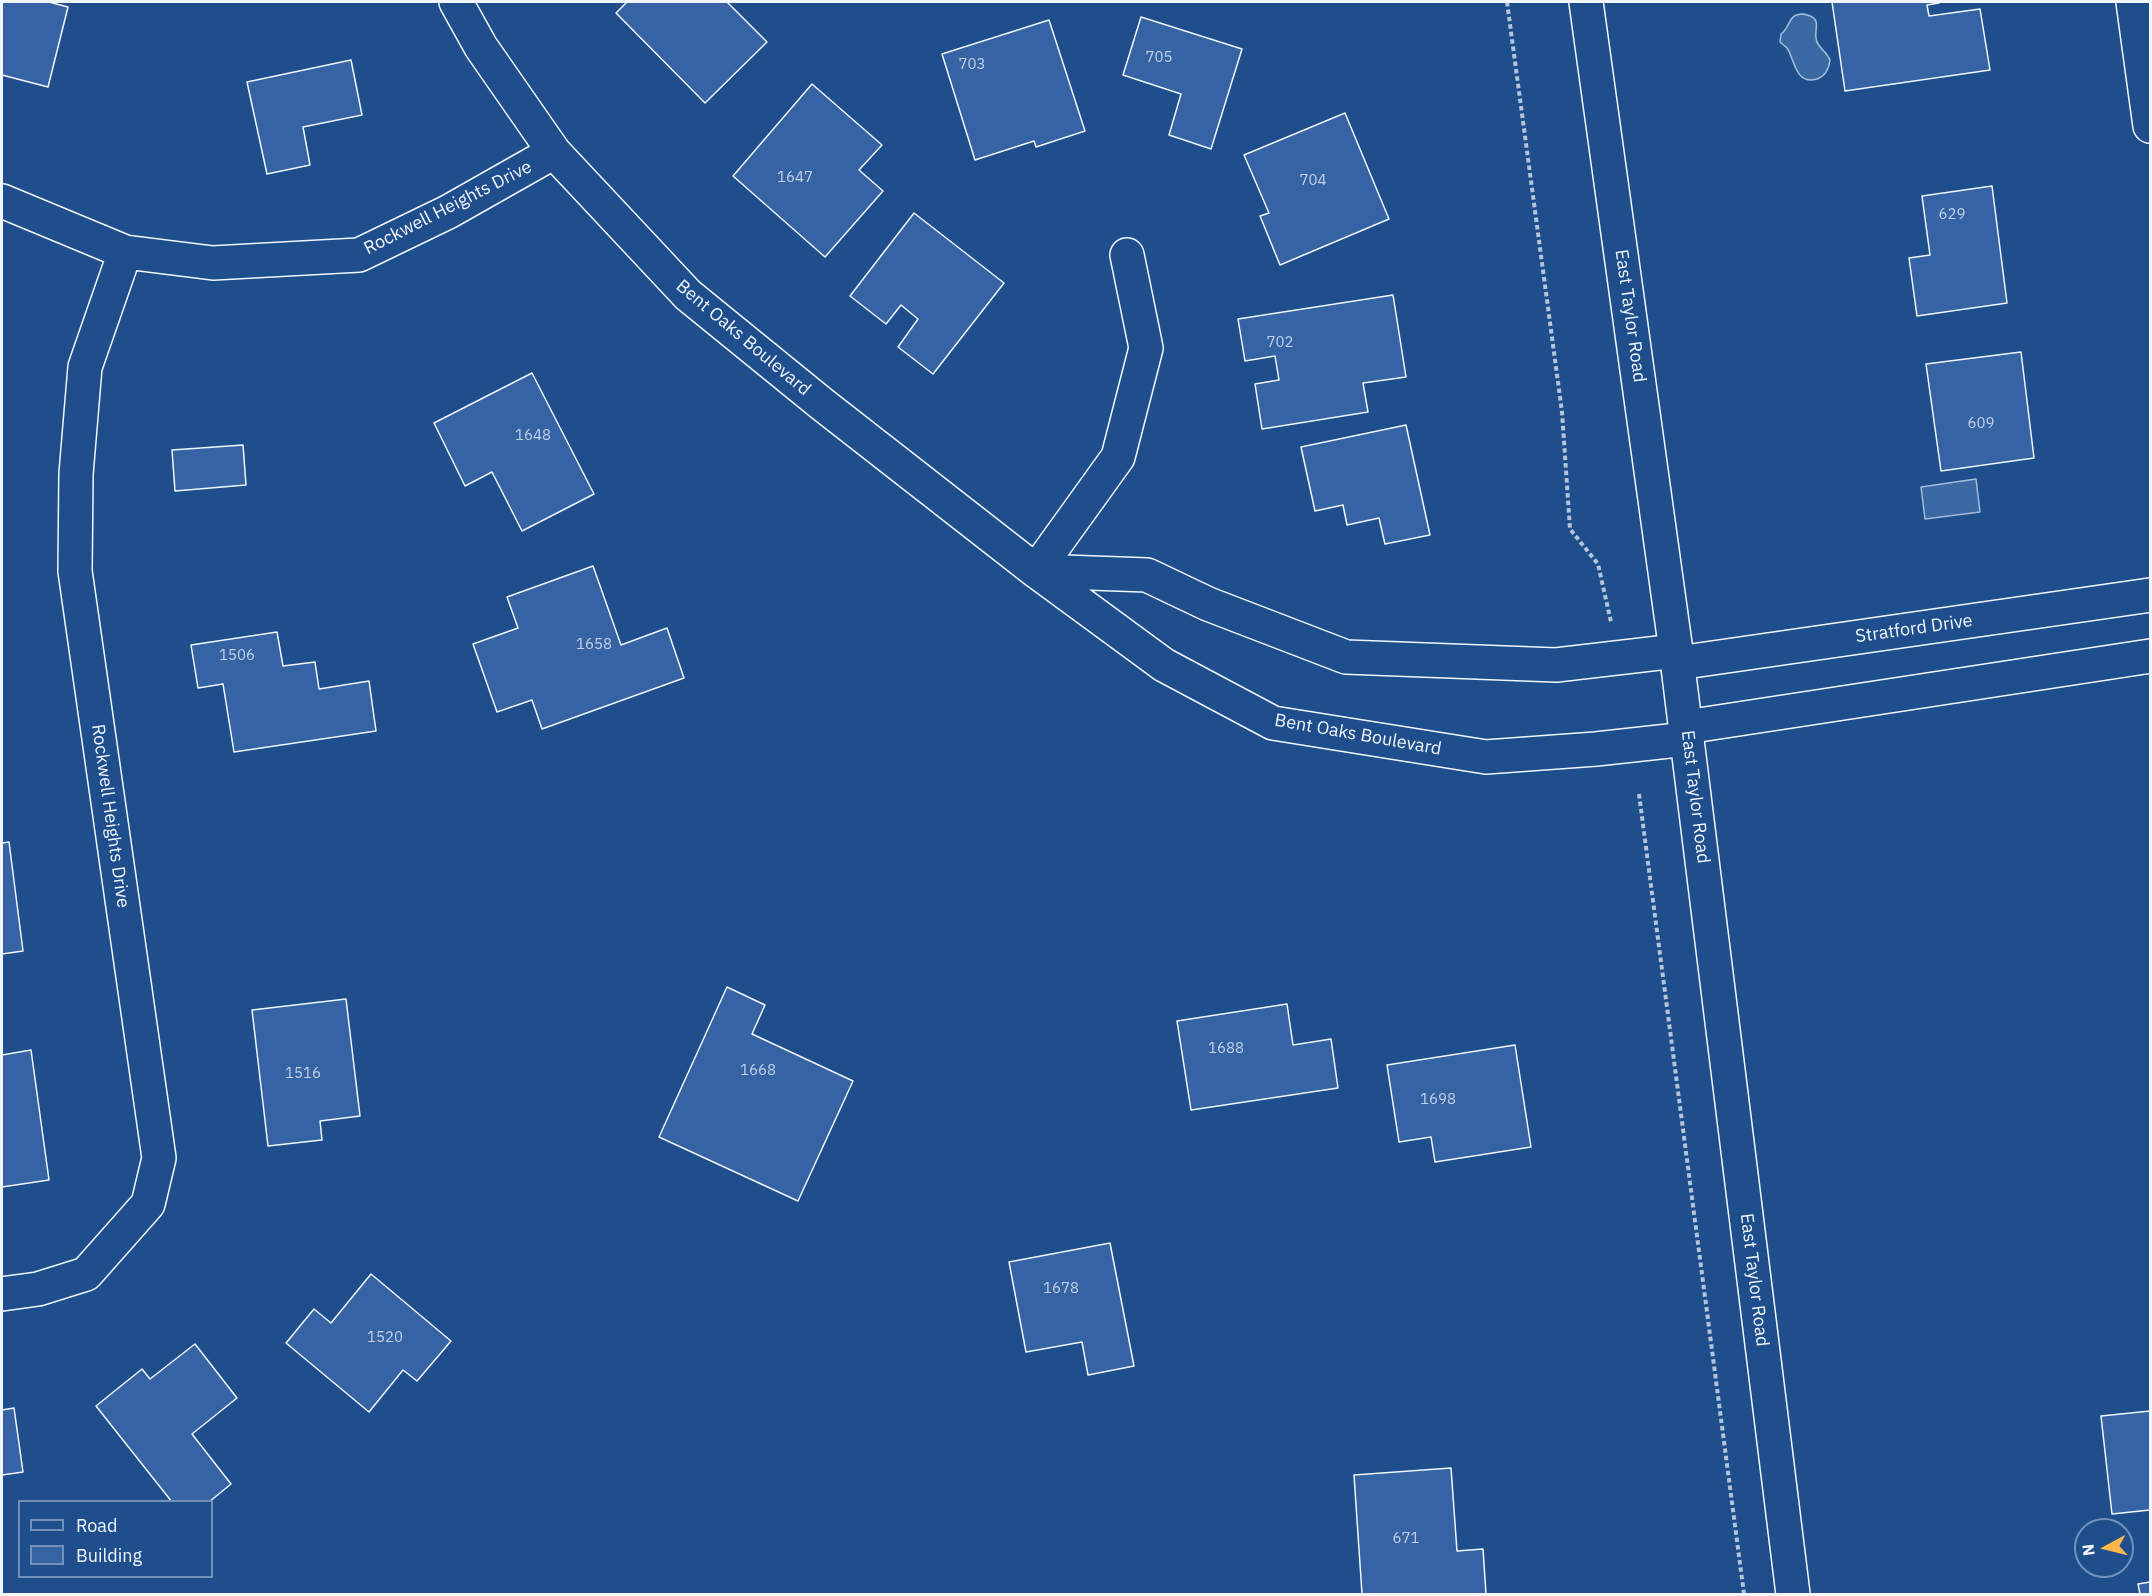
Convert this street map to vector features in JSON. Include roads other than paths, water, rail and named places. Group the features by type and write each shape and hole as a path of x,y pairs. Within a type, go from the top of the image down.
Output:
{"street":[{"name":"Bent Oaks Boulevard","path":"456,2 481,46 554,152 688,295 822,404 1036,571 1164,665 1273,723 1486,757 1596,749 1687,733"},
{"name":"East Taylor Road","path":"1586,2 1687,733 1793,1594"},
{"path":"2133,2 2151,126"},
{"name":"Rockwell Heights Drive","path":"2,201 125,252 213,263 358,255 448,212 554,152"},
{"name":"Rockwell Heights Drive","path":"2,1294 38,1289 86,1274 148,1204 159,1158 75,571 76,474 85,367 125,252"},
{"path":"1036,571 1118,457 1146,348 1127,255"},
{"path":"1036,571 1147,574 1208,604 1346,657 1556,665 1677,657"},
{"name":"Stratford Drive","path":"1677,657 2151,595"},
{"path":"1687,733 2151,656"}],"water":[{"path":"1803,14 1810,16 1816,22 1816,39 1830,60 1823,76 1817,79 1810,80 1800,75 1787,48 1780,42 1781,34 1792,18"},
{"path":"1976,479 1980,512 1925,519 1921,487"}]}
